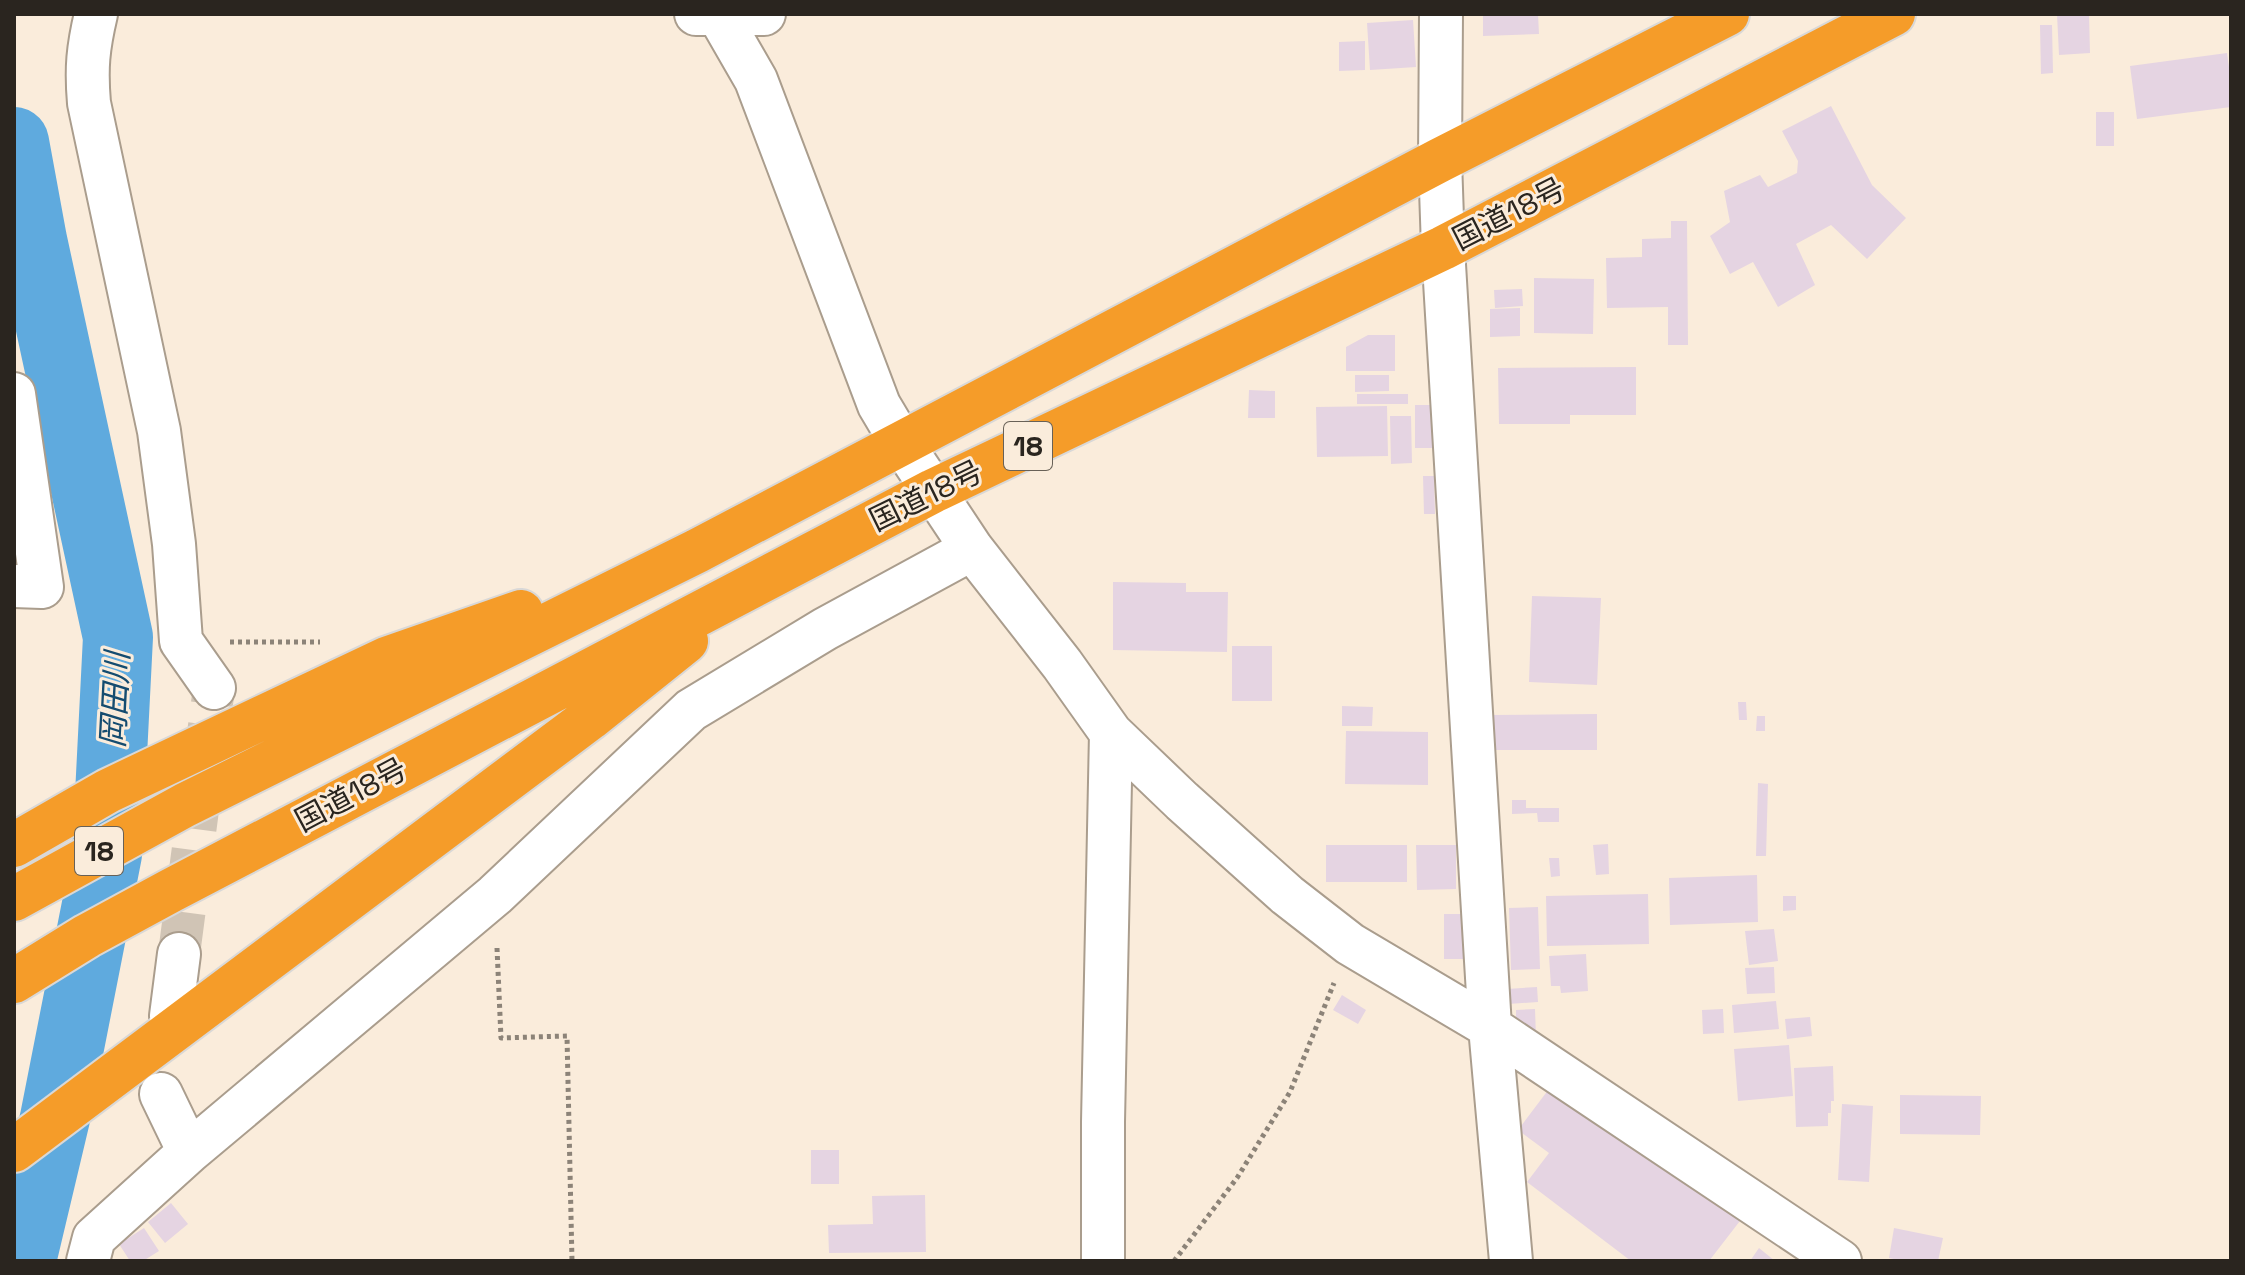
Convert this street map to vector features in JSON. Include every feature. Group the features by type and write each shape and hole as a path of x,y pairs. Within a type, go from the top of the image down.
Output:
{"highway":[{"name":"国道18号","path":"14,899 185,805 697,551 1440,160 1727,14"},
{"name":"国道18号","path":"14,981 87,936 170,891 769,575 933,491 1443,248 1893,14"},
{"path":"14,845 108,791 190,750 386,659 697,551"},
{"path":"14,1150 159,1032 590,718 769,575"}],"street":[{"path":"96,14 86,69 89,103 159,431 174,544 181,641 214,688"},
{"path":"696,14 764,14"},
{"path":"718,14 756,80 879,405 972,549 1062,664 1111,733 1287,895 1350,944 1490,1027 1840,1261"},
{"path":"1441,14 1443,248 1490,1027 1511,1261"},
{"path":"14,394 42,587 14,586"},
{"path":"88,1261 94,1238 189,1152 495,895 691,710 825,629 972,549"},
{"path":"1103,1261 1111,733"},
{"path":"159,1032 179,954"},
{"path":"161,1094 189,1152"}],"path":[{"path":"181,641 331,642"},
{"path":"495,895 501,1038 567,1036 572,1261"},
{"path":"1174,1261 1237,1178 1290,1092 1350,944"}],"building":[{"path":"1483,14 1538,14 1539,34 1483,36"},
{"path":"2057,14 2089,14 2090,53 2059,55"},
{"path":"1413,20 1416,67 1370,70 1367,23"},
{"path":"2040,25 2052,25 2053,73 2041,74"},
{"path":"1365,41 1365,70 1339,71 1339,42"},
{"path":"2227,53 2231,107 2137,119 2130,66"},
{"path":"1831,106 1872,185 1906,218 1867,259 1831,225 1796,244 1815,285 1778,307 1753,262 1730,274 1710,236 1730,222 1724,191 1760,175 1768,187 1797,173 1798,161 1782,131"},
{"path":"2096,112 2114,112 2114,146 2096,146"},
{"path":"1671,221 1687,221 1688,345 1668,345 1668,307 1607,308 1606,258 1642,257 1642,239 1671,238"},
{"path":"1534,278 1594,279 1593,334 1534,333"},
{"path":"1522,289 1523,306 1495,308 1494,290"},
{"path":"1520,308 1520,336 1490,337 1490,309"},
{"path":"1368,335 1395,335 1395,371 1346,371 1346,347"},
{"path":"1636,367 1636,415 1570,415 1570,424 1499,424 1498,368"},
{"path":"1355,375 1389,375 1389,391 1355,392"},
{"path":"1249,390 1275,391 1275,418 1248,418"},
{"path":"1357,394 1408,394 1408,404 1357,404"},
{"path":"1415,405 1437,405 1437,448 1415,448"},
{"path":"1387,406 1388,456 1317,457 1316,407"},
{"path":"1390,416 1411,416 1412,463 1391,464"},
{"path":"1423,476 1434,476 1435,514 1424,514"},
{"path":"1113,582 1186,583 1186,592 1228,592 1227,652 1113,650"},
{"path":"1532,596 1601,598 1597,685 1529,682"},
{"path":"1232,646 1272,646 1272,701 1232,701"},
{"path":"1738,702 1746,702 1747,720 1739,720"},
{"path":"1342,706 1373,707 1372,726 1342,726"},
{"path":"1597,714 1597,750 1491,750 1491,715"},
{"path":"1757,716 1765,716 1765,731 1756,731"},
{"path":"1346,731 1428,732 1428,785 1345,784"},
{"path":"1758,783 1768,784 1766,856 1756,856"},
{"path":"1512,800 1526,800 1526,808 1559,808 1559,822 1538,822 1537,813 1512,814"},
{"path":"1608,844 1609,874 1596,875 1593,845"},
{"path":"1326,845 1407,845 1407,882 1326,882"},
{"path":"1416,845 1456,845 1456,889 1417,890"},
{"path":"1549,858 1559,858 1560,876 1551,877"},
{"path":"1757,875 1758,922 1670,925 1669,878"},
{"path":"1648,894 1649,944 1547,946 1546,896"},
{"path":"1783,896 1796,896 1796,910 1783,911"},
{"path":"1538,907 1540,969 1511,970 1509,908"},
{"path":"1444,914 1464,914 1465,959 1444,959"},
{"path":"1774,929 1778,961 1749,965 1745,931"},
{"path":"1586,954 1588,991 1561,993 1560,986 1551,986 1549,956"},
{"path":"1774,967 1775,993 1747,994 1745,968"},
{"path":"1537,987 1538,1002 1508,1004 1507,989"},
{"path":"1342,995 1366,1010 1358,1024 1333,1010"},
{"path":"1776,1001 1779,1029 1734,1033 1732,1005"},
{"path":"1535,1009 1536,1037 1516,1038 1516,1010"},
{"path":"1723,1009 1724,1033 1703,1034 1702,1010"},
{"path":"1810,1017 1812,1036 1787,1039 1785,1019"},
{"path":"1789,1045 1793,1096 1738,1101 1734,1049"},
{"path":"1833,1066 1834,1101 1831,1101 1831,1113 1828,1113 1828,1126 1796,1127 1794,1068"},
{"path":"1558,1077 1743,1217 1709,1261 1631,1261 1527,1182 1549,1153 1518,1130"},
{"path":"1900,1095 1981,1096 1980,1135 1900,1134"},
{"path":"1842,1104 1873,1106 1869,1182 1838,1180"},
{"path":"811,1150 839,1150 839,1184 811,1184"},
{"path":"925,1195 926,1252 829,1253 828,1225 873,1224 872,1196"},
{"path":"171,1203 188,1224 165,1243 148,1222"},
{"path":"144,1228 159,1251 143,1261 130,1261 119,1244"},
{"path":"1894,1228 1943,1238 1938,1261 1889,1258"},
{"path":"1759,1248 1775,1261 1750,1261"}],"waterway":[{"name":"岡田川","path":"14,142 32,240 118,637 107,854 55,1118 21,1261"}],"tunnel":[{"path":"179,954 214,688"}]}
